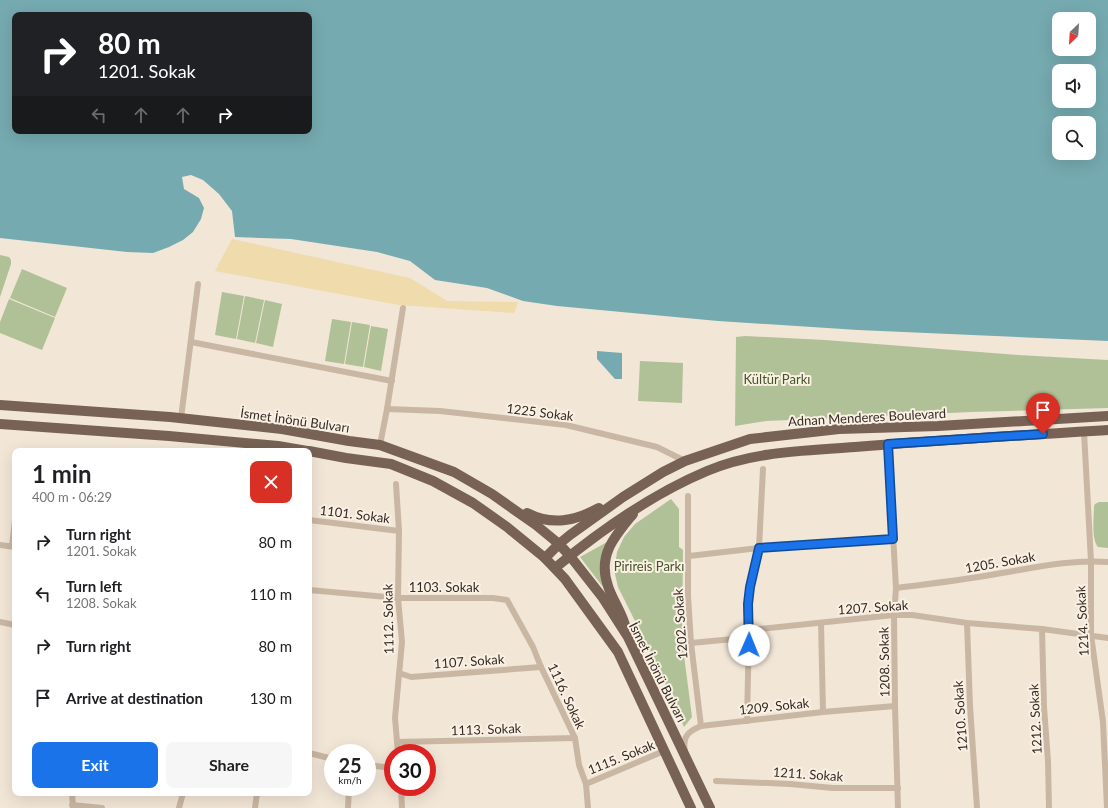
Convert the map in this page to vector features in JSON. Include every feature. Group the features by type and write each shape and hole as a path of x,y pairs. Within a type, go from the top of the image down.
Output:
{"main road":[{"name":"İsmet İnönü Bulvarı","path":"1,407 181,418 282,429 380,445 454,472 492,494 560,544 603,598 628,638 710,808"},
{"name":"Adnan Menderes Boulevard","path":"545,558 560,544 623,497 663,472 685,461 750,439 839,429 938,426 1108,416"},
{"path":"0,424 169,436 290,448"},
{"name":"Adnan Menderes Boulevard","path":"555,568 642,503 708,470 764,454 888,444 1108,430"},
{"path":"312,452 391,464 433,482 473,504 496,519 545,558"},
{"path":"492,494 538,518 555,521 580,518 611,501 623,497"},
{"path":"628,638 623,617 608,586 605,564 608,549 616,535 642,503"},
{"name":"İsmet İnönü Bulvarı","path":"545,558 565,580 618,652 691,808"}],"street":[{"path":"181,418 198,284"},
{"path":"380,445 392,381 403,308"},
{"path":"191,342 392,381"},
{"name":"1225 Sokak","path":"387,409 440,411 566,426 657,447 685,461"},
{"name":"1214. Sokak","path":"1084,432 1091,561 1091,635 1106,722 1107,808"},
{"name":"1208. Sokak","path":"888,444 896,588 894,615 898,808"},
{"path":"746,721 749,630 748,604 750,587 759,548 763,469"},
{"name":"1112. Sokak","path":"396,484 399,531 398,598 402,642 395,718 397,742"},
{"name":"1202. Sokak","path":"688,496 688,596 691,643 701,726"},
{"name":"1101. Sokak","path":"312,520 399,531"},
{"path":"689,556 759,548 893,539"},
{"path":"0,545 12,546"},
{"name":"1205. Sokak","path":"896,588 946,582 1058,563 1091,561 1108,562"},
{"name":"1103. Sokak","path":"312,590 398,598 493,598 507,600"},
{"name":"1116. Sokak","path":"507,600 533,647 575,738 579,765 586,784 588,808"},
{"name":"1207. Sokak","path":"691,643 744,638 749,630 894,615 912,615 966,623 1042,629 1108,638"},
{"path":"0,622 12,624"},
{"path":"821,623 823,712"},
{"name":"1210. Sokak","path":"966,623 977,808"},
{"name":"1212. Sokak","path":"1042,629 1049,808"},
{"name":"1107. Sokak","path":"399,673 411,677 541,667"},
{"name":"1209. Sokak","path":"688,762 684,746 685,738 690,731 701,726 823,712 895,706"},
{"name":"1113. Sokak","path":"397,742 575,738"},
{"name":"1115. Sokak","path":"586,784 664,751"},
{"path":"312,754 324,757"},
{"name":"1211. Sokak","path":"716,781 790,784 833,788 898,788"},
{"path":"179,808 182,796"},
{"path":"255,808 257,796"},
{"path":"348,808 349,796"},
{"path":"401,796 402,808"},
{"path":"72,806 102,808"}],"green space":[{"path":"0,255 9,257 11,264 0,297"},
{"path":"22,269 67,288 55,317 10,298"},
{"path":"222,292 244,296 236,339 215,335"},
{"path":"245,296 264,300 255,343 237,339"},
{"path":"9,299 55,318 42,350 0,333 0,322"},
{"path":"265,300 282,304 273,347 256,343"},
{"path":"332,319 351,322 344,364 325,361"},
{"path":"352,322 370,325 363,367 345,364"},
{"path":"371,326 388,329 381,371 364,367"},
{"name":"Kültür Parkı","path":"745,336 825,340 1018,355 1108,360 1108,408 766,421 735,426 736,337"},
{"path":"640,361 683,363 682,403 638,401"},
{"name":"Pirireis Parkı","path":"671,499 679,509 679,547 683,550 682,640 692,717 684,727 656,663 618,587 615,574 617,552 624,537 635,524"},
{"path":"1099,502 1108,502 1108,548 1098,547 1094,539 1094,506"},
{"path":"609,541 601,571 603,587 580,557"}],"sand":[{"path":"232,239 410,278 447,301 518,302 514,313 399,305 215,271"}],"water":[{"path":"0,0 1108,0 1108,341 858,330 718,321 557,306 523,301 487,288 435,280 410,261 377,252 291,239 235,237 232,211 219,194 203,180 191,175 182,177 184,189 199,198 204,208 201,219 193,232 183,240 153,253 127,252 0,238"},
{"path":"597,351 622,353 622,379 615,379 597,359"}],"route":[{"path":"749,645 748,604 750,587 759,548 893,539 888,444 1043,434"}]}
